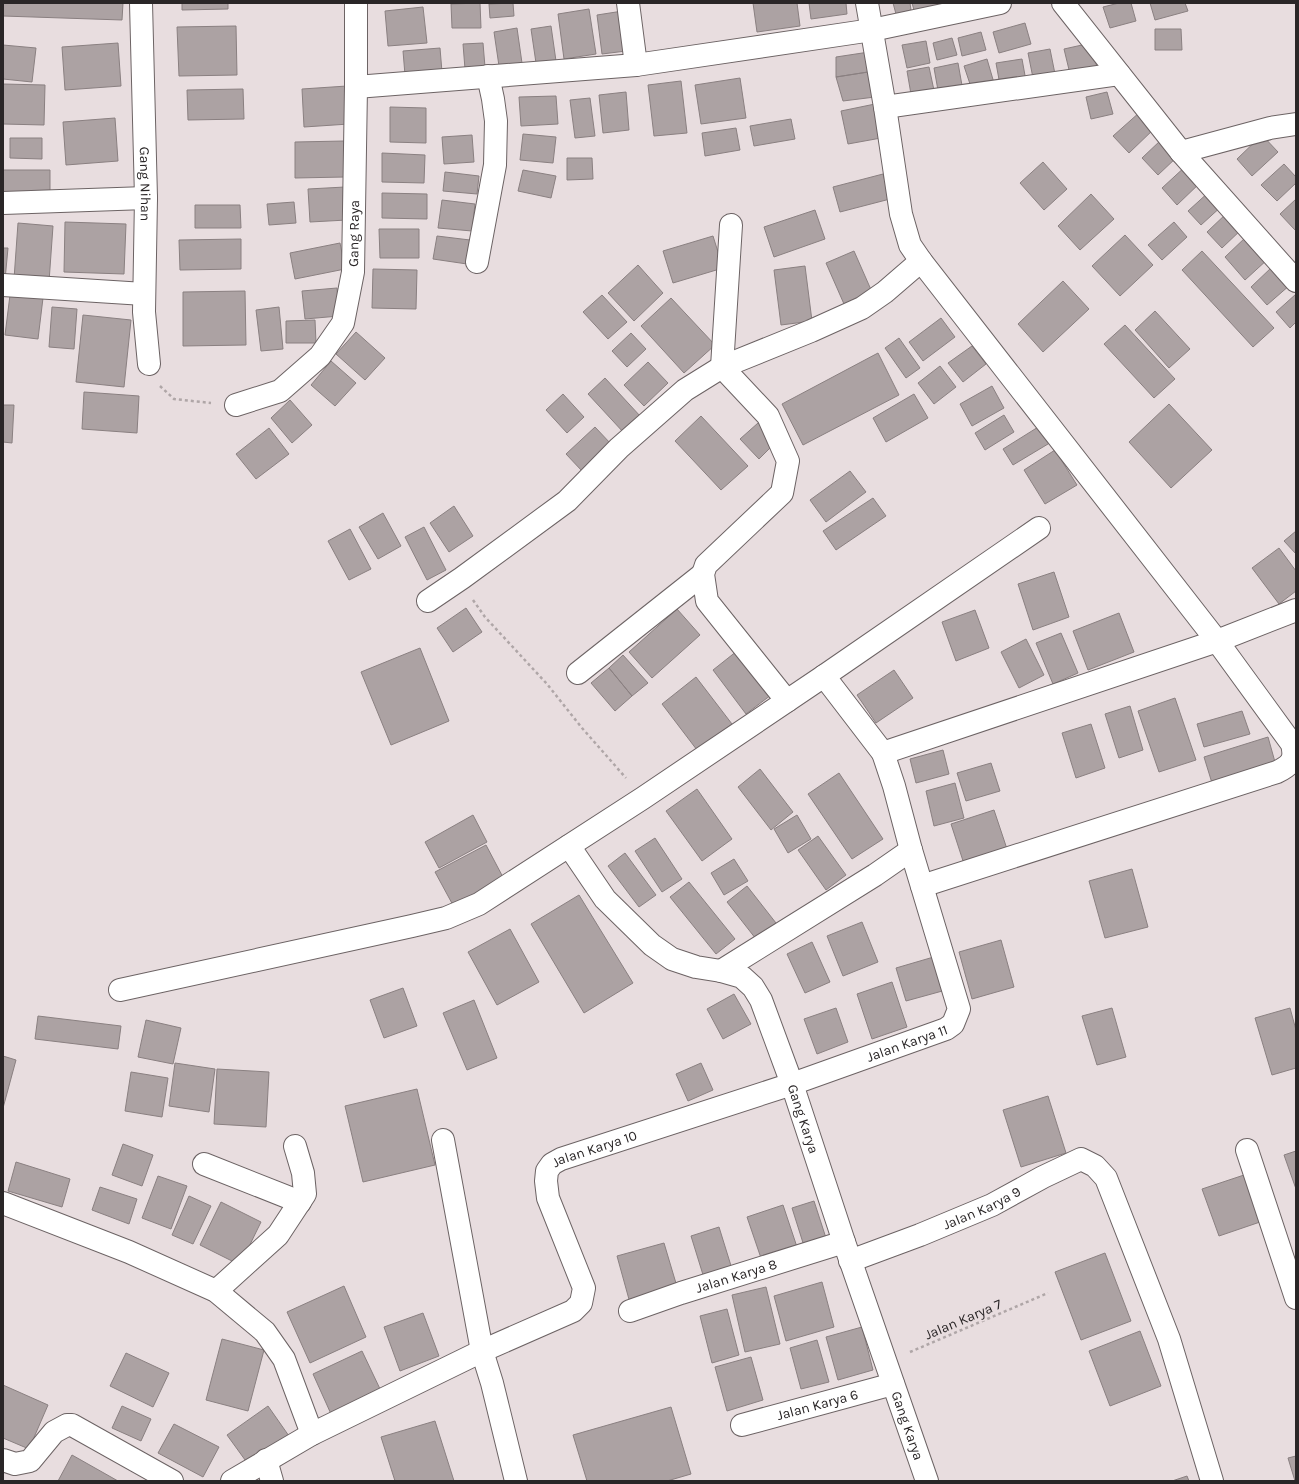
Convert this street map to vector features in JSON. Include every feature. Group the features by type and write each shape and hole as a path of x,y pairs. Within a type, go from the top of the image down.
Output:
{"street":[{"name":"Gang Nihan","path":"141,3 146,198 144,312 149,364"},
{"name":"Gang Raya","path":"236,405 280,391 320,356 343,324 353,272 356,3"},
{"path":"628,3 636,65"},
{"path":"867,3 885,107 901,214 910,245 1217,641 1287,723 1294,751 1293,758 1287,767 1277,772 922,886"},
{"path":"356,87 636,65 872,30 1000,3"},
{"path":"1063,3 1181,152 1296,281"},
{"path":"885,107 1119,74"},
{"path":"477,262 495,165 496,121 488,76"},
{"path":"1181,152 1270,128 1296,124"},
{"path":"3,203 146,198"},
{"path":"731,225 722,366 768,416 788,461 782,493 706,565 703,574 707,601 787,701"},
{"path":"428,601 567,501 619,448 685,390 722,366 811,331 862,308 921,261"},
{"path":"3,285 144,294"},
{"path":"120,990 446,918 479,904 643,798 1039,528"},
{"path":"578,673 703,574"},
{"path":"883,753 1217,641 1296,610"},
{"name":"Jalan Karya 11","path":"792,1084 946,1029 953,1024 960,1009 883,753 824,676"},
{"name":"Gang Karya","path":"569,846 605,899 652,945 672,959 696,967 721,971 742,978 753,987 761,1000 792,1084 847,1251 927,1481"},
{"path":"721,971 875,875 911,850"},
{"name":"Jalan Karya 10","path":"232,1481 312,1434 482,1351 573,1311 581,1303 584,1288 548,1198 546,1181 547,1171 552,1164 561,1159 792,1084"},
{"path":"443,1140 482,1351 492,1384 516,1481"},
{"path":"216,1291 278,1235 305,1194 303,1173 294,1146"},
{"path":"1247,1150 1296,1298"},
{"name":"Jalan Karya 9","path":"847,1251 920,1235 992,1205 1043,1177 1081,1159 1095,1166 1106,1178 1169,1339 1212,1481"},
{"path":"204,1164 300,1202"},
{"path":"3,1203 129,1252 216,1291 265,1332 284,1359 312,1434"},
{"name":"Jalan Karya 8","path":"630,1311 681,1293 847,1251"},
{"name":"Jalan Karya 6","path":"742,1425 893,1384"},
{"path":"3,1460 15,1464 30,1461 54,1432 67,1425 72,1425 172,1481"},
{"path":"266,1460 272,1481"}],"path":[{"path":"149,364 157,383 174,400 236,405"},
{"path":"462,578 485,617 547,684 582,728 643,798"},
{"name":"Jalan Karya 7","path":"886,1363 1048,1293"}],"building":[{"path":"3,3 123,3 122,20 3,16"},
{"path":"182,3 228,3 228,9 182,10"},
{"path":"480,3 481,28 452,28 451,4"},
{"path":"513,3 514,16 490,18 489,4"},
{"path":"753,3 797,3 800,26 757,32"},
{"path":"809,3 846,3 847,14 811,19"},
{"path":"893,3 910,3 911,10 896,14"},
{"path":"912,3 941,3 942,4 914,10"},
{"path":"1119,3 1131,3 1136,21 1110,28 1103,7"},
{"path":"1150,3 1185,3 1188,11 1155,20"},
{"path":"423,7 427,43 388,46 385,11"},
{"path":"589,9 596,54 564,59 558,14"},
{"path":"629,10 634,50 602,54 597,15"},
{"path":"1025,23 1031,44 999,53 993,32"},
{"path":"236,26 237,75 179,76 177,27"},
{"path":"551,26 556,61 536,63 531,29"},
{"path":"517,28 522,63 499,66 494,32"},
{"path":"1155,29 1181,29 1182,50 1155,50"},
{"path":"981,32 986,50 962,56 958,38"},
{"path":"952,38 957,55 937,60 933,43"},
{"path":"926,41 930,63 907,68 902,45"},
{"path":"118,43 121,86 65,90 62,47"},
{"path":"483,43 485,67 465,69 463,44"},
{"path":"1091,43 1098,71 1071,78 1064,49"},
{"path":"3,45 36,48 32,82 3,79"},
{"path":"440,48 442,72 405,75 403,51"},
{"path":"1050,49 1056,79 1034,83 1028,53"},
{"path":"869,52 868,72 836,77 836,57"},
{"path":"987,59 994,83 972,90 964,66"},
{"path":"1022,59 1026,81 1000,85 996,63"},
{"path":"958,63 963,91 939,96 934,68"},
{"path":"929,67 935,95 912,100 907,71"},
{"path":"868,72 875,97 843,101 836,77"},
{"path":"740,78 746,118 701,124 695,85"},
{"path":"681,81 687,133 654,136 648,85"},
{"path":"3,84 45,85 44,125 3,124"},
{"path":"347,86 349,124 304,127 302,89"},
{"path":"243,89 244,119 188,120 187,90"},
{"path":"626,92 629,130 603,133 599,95"},
{"path":"1107,92 1113,114 1091,119 1086,97"},
{"path":"556,96 558,124 521,126 519,97"},
{"path":"590,98 595,136 575,138 570,100"},
{"path":"875,104 881,138 848,144 841,111"},
{"path":"390,107 426,108 426,143 390,142"},
{"path":"1140,112 1155,128 1129,153 1113,136"},
{"path":"115,118 118,161 66,165 63,122"},
{"path":"791,119 795,139 754,146 750,126"},
{"path":"736,128 740,150 705,156 702,133"},
{"path":"523,134 556,137 553,163 520,160"},
{"path":"472,135 474,162 444,164 442,137"},
{"path":"1262,135 1278,152 1252,176 1237,159"},
{"path":"10,138 42,138 42,159 10,158"},
{"path":"1161,140 1177,157 1158,175 1142,158"},
{"path":"344,141 345,177 295,178 295,142"},
{"path":"382,153 425,155 424,183 382,182"},
{"path":"567,158 592,158 593,179 567,180"},
{"path":"1043,162 1067,189 1044,210 1020,183"},
{"path":"1284,164 1296,177 1296,183 1277,201 1261,185"},
{"path":"1187,165 1202,181 1177,205 1162,188"},
{"path":"3,170 50,170 50,195 3,195"},
{"path":"523,170 556,176 551,198 518,191"},
{"path":"445,172 479,176 477,194 443,191"},
{"path":"883,174 890,199 840,212 833,187"},
{"path":"345,187 347,220 310,222 308,189"},
{"path":"1210,191 1223,205 1201,225 1188,211"},
{"path":"382,193 427,194 427,219 382,218"},
{"path":"1091,194 1114,219 1080,250 1058,226"},
{"path":"1296,199 1296,229 1295,230 1280,214"},
{"path":"442,200 475,204 472,231 438,228"},
{"path":"294,202 296,223 269,225 267,204"},
{"path":"195,205 240,205 241,228 195,228"},
{"path":"815,210 825,239 774,257 764,227"},
{"path":"1228,212 1243,228 1222,248 1207,232"},
{"path":"65,222 126,224 124,274 64,272"},
{"path":"1174,222 1187,237 1162,260 1148,245"},
{"path":"18,223 53,226 49,282 14,279"},
{"path":"379,229 419,229 419,258 380,258"},
{"path":"1125,235 1153,265 1120,296 1092,266"},
{"path":"437,236 470,240 467,264 433,259"},
{"path":"713,236 723,268 673,283 663,251"},
{"path":"1247,236 1268,259 1245,280 1225,257"},
{"path":"241,239 241,269 180,270 179,240"},
{"path":"340,243 345,269 295,279 290,253"},
{"path":"3,248 8,248 5,280 3,280"},
{"path":"854,251 872,292 844,304 826,263"},
{"path":"1202,251 1274,328 1253,347 1182,270"},
{"path":"638,265 663,293 634,321 608,293"},
{"path":"805,266 812,321 781,325 774,270"},
{"path":"1272,267 1290,285 1267,305 1251,287"},
{"path":"373,269 417,270 416,309 372,308"},
{"path":"1063,281 1089,309 1043,352 1018,324"},
{"path":"337,288 339,316 305,319 302,291"},
{"path":"245,291 246,345 183,346 183,292"},
{"path":"1296,294 1296,322 1290,328 1276,312"},
{"path":"10,295 43,298 38,339 5,335"},
{"path":"602,295 627,322 608,339 583,312"},
{"path":"671,298 715,345 684,373 641,326"},
{"path":"52,307 77,309 74,349 49,347"},
{"path":"279,307 283,349 261,351 256,310"},
{"path":"1155,311 1190,349 1169,368 1135,330"},
{"path":"83,315 131,320 124,387 76,382"},
{"path":"941,318 955,337 923,361 909,342"},
{"path":"315,320 316,343 286,343 286,321"},
{"path":"1125,325 1175,379 1154,398 1104,344"},
{"path":"356,332 385,358 365,380 336,354"},
{"path":"631,333 646,349 627,367 612,351"},
{"path":"899,338 920,368 906,378 885,348"},
{"path":"972,346 986,364 963,382 948,363"},
{"path":"878,353 899,395 803,445 782,404"},
{"path":"331,361 356,383 335,406 311,385"},
{"path":"648,362 668,383 644,406 624,385"},
{"path":"940,366 956,387 934,404 918,383"},
{"path":"605,378 641,417 624,433 588,394"},
{"path":"992,386 1004,408 972,426 960,404"},
{"path":"84,392 139,396 137,433 82,429"},
{"path":"563,394 584,417 567,433 546,410"},
{"path":"914,394 928,418 886,442 873,418"},
{"path":"290,400 312,425 292,443 271,418"},
{"path":"1169,404 1212,450 1171,488 1129,442"},
{"path":"3,405 14,405 12,443 3,442"},
{"path":"1004,415 1014,432 985,450 975,433"},
{"path":"701,416 748,466 721,490 675,441"},
{"path":"758,423 776,442 759,459 740,439"},
{"path":"1043,424 1053,441 1013,465 1003,449"},
{"path":"595,427 611,444 582,471 566,454"},
{"path":"269,428 289,454 256,479 236,454"},
{"path":"1055,450 1077,485 1045,504 1024,470"},
{"path":"850,471 866,492 826,522 810,500"},
{"path":"873,498 886,516 836,550 823,531"},
{"path":"454,506 473,536 449,552 430,523"},
{"path":"383,513 401,546 378,559 359,527"},
{"path":"424,527 446,570 427,580 405,537"},
{"path":"350,529 371,569 349,580 328,541"},
{"path":"1296,531 1296,554 1284,541"},
{"path":"1279,548 1296,571 1296,591 1279,604 1252,568"},
{"path":"1054,572 1069,617 1033,630 1018,584"},
{"path":"466,608 482,632 453,652 437,628"},
{"path":"677,609 700,635 652,678 629,652"},
{"path":"975,610 989,648 956,661 942,622"},
{"path":"1119,613 1134,652 1088,670 1073,631"},
{"path":"1061,633 1078,673 1053,684 1036,643"},
{"path":"1026,639 1044,675 1019,688 1001,652"},
{"path":"420,648 449,721 391,745 361,672"},
{"path":"737,651 771,695 746,714 713,670"},
{"path":"623,655 648,683 632,696 609,668"},
{"path":"609,668 632,696 615,711 591,683"},
{"path":"894,670 913,698 876,723 857,695"},
{"path":"696,677 732,724 697,750 662,704"},
{"path":"1175,698 1196,760 1159,772 1138,711"},
{"path":"1130,706 1143,750 1119,758 1105,714"},
{"path":"1242,711 1250,734 1204,747 1197,724"},
{"path":"1091,724 1105,768 1076,778 1062,733"},
{"path":"1268,737 1275,762 1212,783 1204,757"},
{"path":"943,750 949,774 916,783 910,759"},
{"path":"991,763 1000,791 966,801 957,773"},
{"path":"760,769 793,812 771,830 738,787"},
{"path":"839,773 883,839 852,859 808,794"},
{"path":"955,783 964,818 934,826 926,791"},
{"path":"697,789 732,839 702,861 666,811"},
{"path":"994,810 1008,852 965,867 951,824"},
{"path":"473,815 487,842 439,868 425,842"},
{"path":"797,815 811,839 788,853 774,829"},
{"path":"818,836 846,875 826,890 798,850"},
{"path":"655,838 682,879 662,892 635,851"},
{"path":"486,845 505,881 454,907 435,872"},
{"path":"625,853 656,895 639,907 608,866"},
{"path":"734,859 748,881 724,895 711,873"},
{"path":"1132,869 1148,927 1105,938 1089,881"},
{"path":"689,882 735,939 716,954 670,897"},
{"path":"747,886 776,923 756,939 727,902"},
{"path":"579,895 633,983 584,1013 531,924"},
{"path":"862,922 878,962 843,976 827,936"},
{"path":"510,929 539,982 497,1005 468,952"},
{"path":"1001,940 1014,987 972,999 959,952"},
{"path":"812,942 830,982 805,993 787,954"},
{"path":"937,956 946,990 906,1001 896,968"},
{"path":"892,982 907,1027 872,1039 857,994"},
{"path":"403,988 417,1026 384,1038 370,1000"},
{"path":"734,994 751,1024 723,1039 707,1009"},
{"path":"474,1000 497,1058 467,1070 443,1013"},
{"path":"836,1008 848,1042 817,1054 804,1019"},
{"path":"1112,1008 1126,1057 1097,1065 1082,1016"},
{"path":"1290,1008 1296,1030 1296,1068 1272,1075 1255,1018"},
{"path":"38,1016 121,1026 118,1049 35,1039"},
{"path":"146,1020 181,1028 173,1064 138,1057"},
{"path":"3,1056 16,1060 3,1108"},
{"path":"175,1063 215,1069 209,1112 169,1106"},
{"path":"701,1063 713,1090 688,1101 676,1074"},
{"path":"217,1069 269,1072 266,1127 214,1124"},
{"path":"131,1072 168,1078 162,1117 125,1111"},
{"path":"417,1089 435,1165 363,1182 345,1106"},
{"path":"1048,1096 1066,1153 1021,1167 1003,1110"},
{"path":"123,1144 153,1155 142,1186 112,1175"},
{"path":"1296,1151 1296,1189 1284,1155"},
{"path":"16,1162 70,1179 62,1207 8,1191"},
{"path":"1247,1174 1263,1221 1219,1236 1202,1189"},
{"path":"158,1176 187,1186 171,1229 142,1218"},
{"path":"100,1187 137,1199 129,1224 92,1210"},
{"path":"189,1196 211,1206 193,1244 172,1235"},
{"path":"814,1201 826,1238 804,1246 792,1208"},
{"path":"221,1202 261,1222 240,1265 200,1245"},
{"path":"783,1205 798,1250 762,1261 747,1217"},
{"path":"719,1227 732,1269 704,1278 691,1236"},
{"path":"664,1243 678,1290 630,1303 617,1256"},
{"path":"1105,1253 1131,1321 1081,1340 1055,1272"},
{"path":"822,1282 834,1327 786,1341 774,1296"},
{"path":"344,1286 366,1337 310,1363 287,1312"},
{"path":"766,1287 780,1344 745,1352 732,1295"},
{"path":"727,1309 739,1355 712,1363 700,1316"},
{"path":"423,1313 439,1356 400,1371 384,1327"},
{"path":"862,1327 873,1370 838,1380 826,1337"},
{"path":"1140,1331 1161,1386 1110,1406 1089,1351"},
{"path":"222,1339 264,1350 248,1411 206,1400"},
{"path":"817,1340 829,1382 801,1389 790,1348"},
{"path":"362,1351 381,1391 331,1414 313,1374"},
{"path":"126,1353 169,1373 153,1407 110,1386"},
{"path":"751,1357 763,1400 727,1411 715,1367"},
{"path":"3,1385 48,1405 29,1449 3,1438"},
{"path":"122,1406 151,1419 141,1441 112,1428"},
{"path":"268,1406 289,1436 248,1464 227,1435"},
{"path":"671,1407 691,1474 667,1481 587,1481 573,1435"},
{"path":"435,1421 454,1481 395,1481 381,1437"},
{"path":"174,1424 219,1447 203,1477 158,1453"},
{"path":"72,1455 118,1481 58,1481"},
{"path":"1296,1456 1296,1481 1295,1481 1288,1458"},
{"path":"1187,1476 1189,1481 1172,1481"}]}
